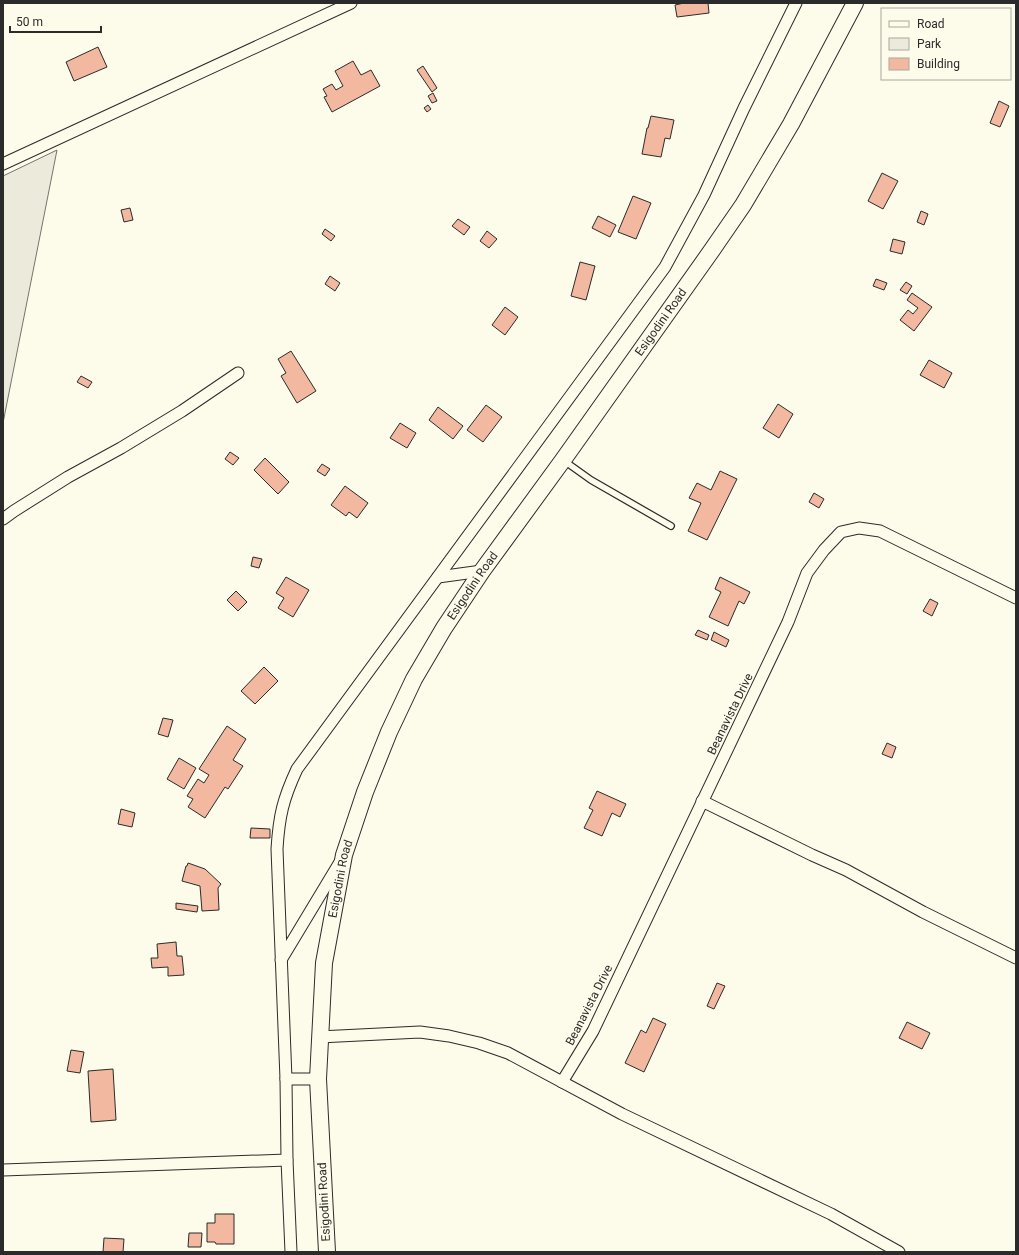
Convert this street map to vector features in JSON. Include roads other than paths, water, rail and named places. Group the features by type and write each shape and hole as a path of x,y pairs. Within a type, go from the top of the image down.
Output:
{"main road":[{"name":"Esigodini Road","path":"327,1252 318,1078 324,963 344,855 365,792 389,732 414,679 444,628 482,571 563,460 743,205 791,124 855,3"}],"street":[{"path":"3,164 351,3"},
{"path":"292,1252 287,1160 286,1079 277,849 281,809 287,791 297,769 665,267 704,195 744,108 796,3"},
{"path":"3,519 68,477 121,448 182,411 238,374"},
{"name":"Beanavista Drive","path":"562,1082 593,1031 788,622 807,573 824,550 841,532 859,528 880,531 1016,598"},
{"path":"438,577 482,571"},
{"path":"702,801 846,870 922,912 1016,958"},
{"path":"281,960 344,855"},
{"path":"319,1037 420,1032 449,1036 479,1043 508,1053 629,1117 831,1214 899,1252"},
{"path":"286,1079 318,1078"},
{"path":"3,1170 287,1160"}],"lane":[{"path":"563,460 591,480 671,526"}]}
